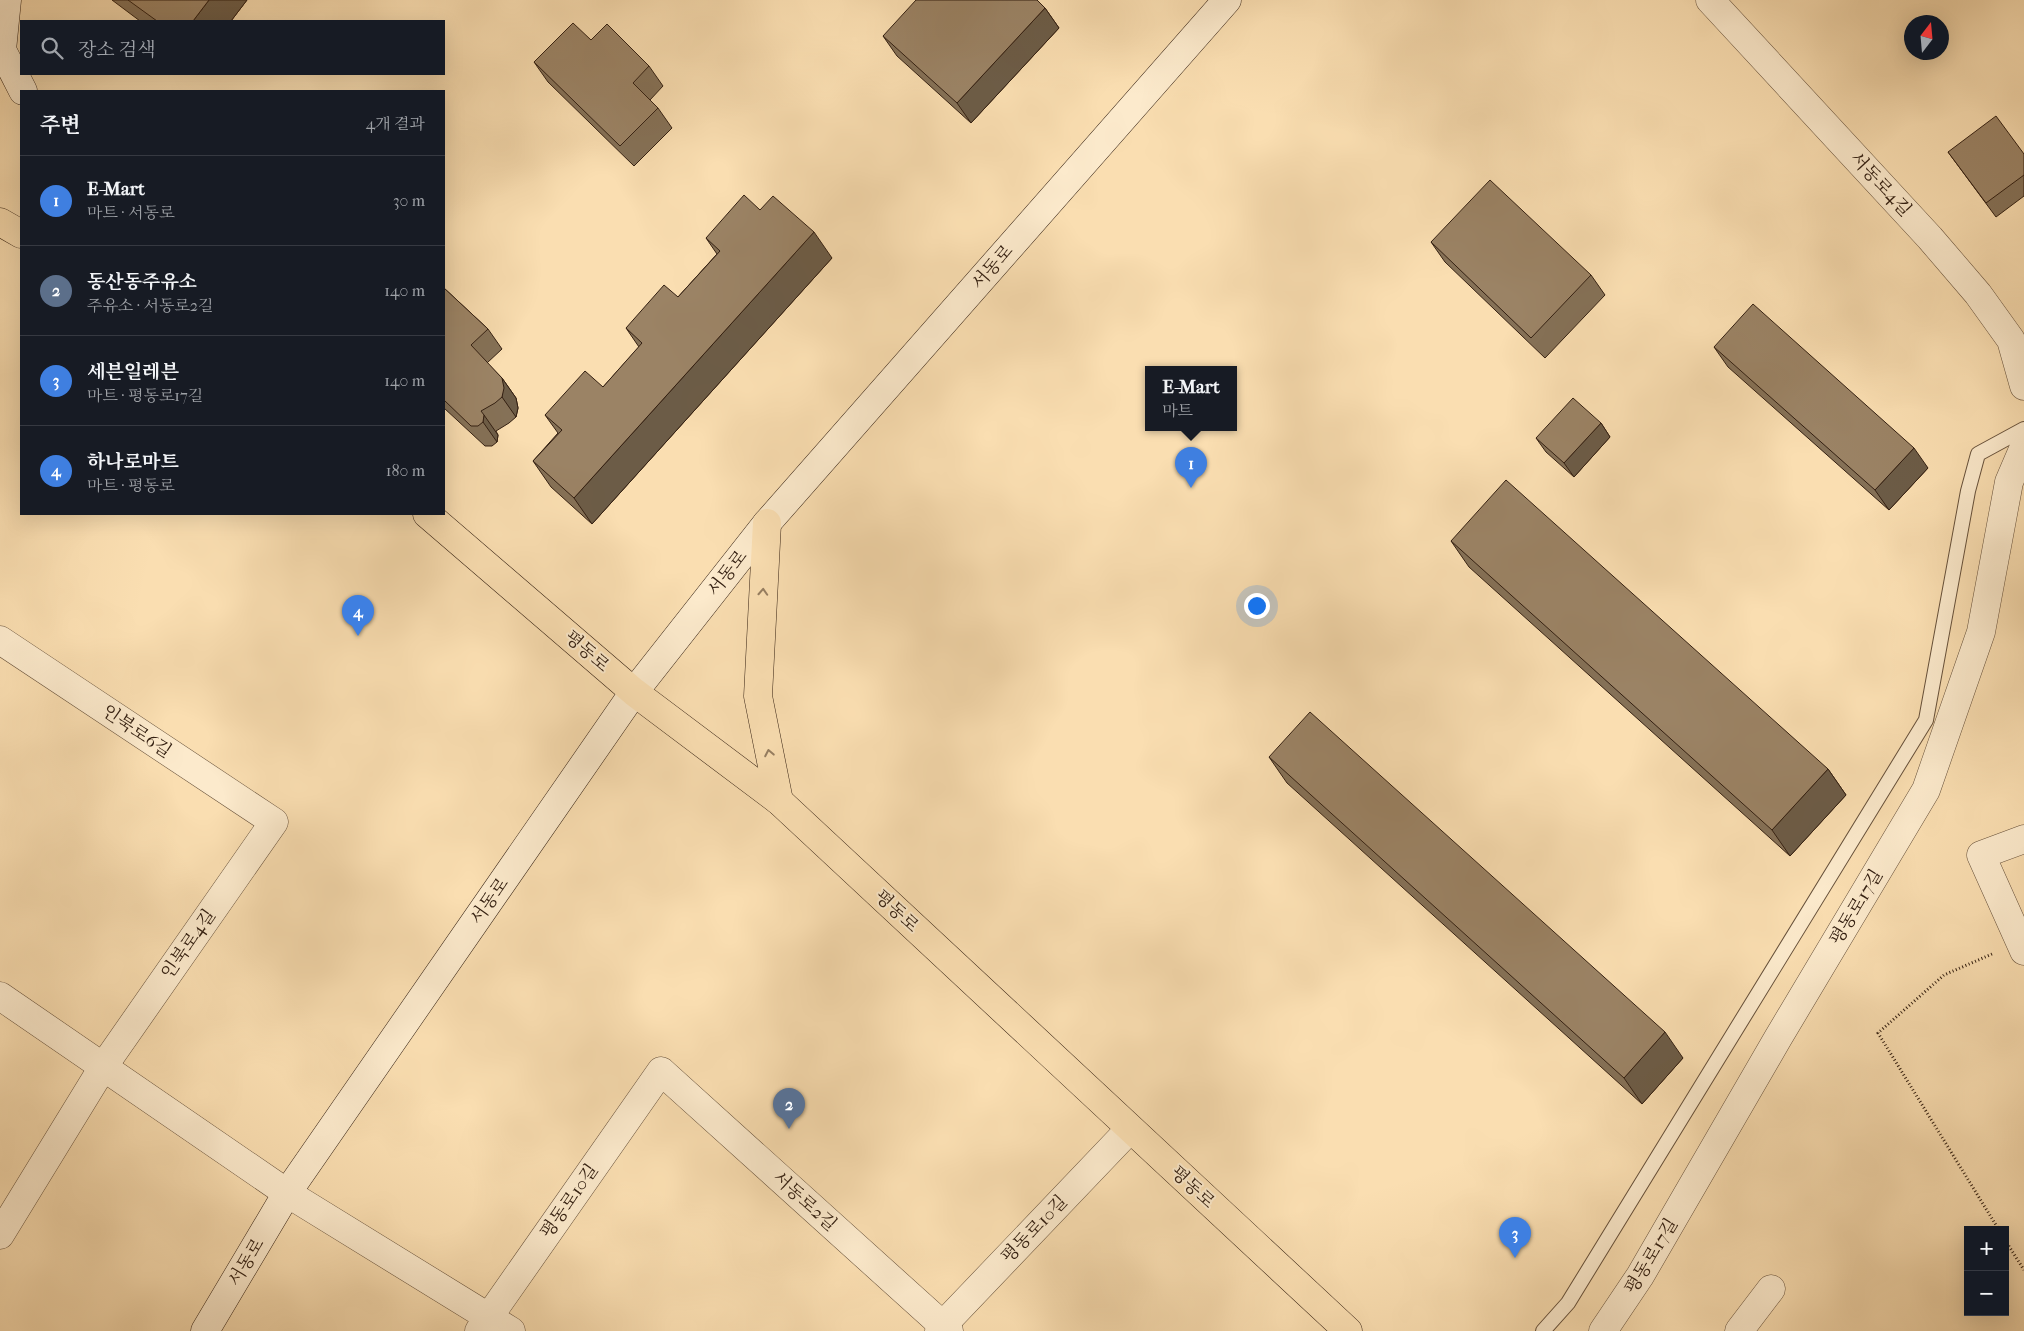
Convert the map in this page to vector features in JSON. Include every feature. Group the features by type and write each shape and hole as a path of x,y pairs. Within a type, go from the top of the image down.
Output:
{"main road":[{"path":"0,222 20,233"},
{"name":"평동로","path":"428,515 634,692 778,801 1348,1331"},
{"path":"766,523 758,696 778,801"}],"street":[{"path":"7,0 2,50 22,90"},
{"name":"서동로","path":"205,1331 286,1193 634,692 766,523 1227,0"},
{"name":"서동로4길","path":"1710,0 1930,238 1978,294 2020,337 2024,386"},
{"name":"평동로17길","path":"1603,1331 1640,1276 1778,1038 1926,790 1981,632 2009,482 2024,447"},
{"name":"인북로6길","path":"0,640 274,822"},
{"name":"인북로4길","path":"0,1234 103,1067 274,822"},
{"path":"2022,946 1981,855 2024,839"},
{"path":"0,996 286,1193 483,1324 511,1331"},
{"name":"평동로10길","path":"483,1324 661,1071"},
{"name":"서동로2길","path":"661,1071 944,1329"},
{"name":"평동로10길","path":"944,1329 1130,1129"},
{"path":"1739,1331 1771,1289"}],"lane":[{"path":"1543,1331 1568,1303 1926,720 1968,491 1978,454 2024,429"}],"path":[{"path":"1997,1226 1878,1032 1944,975 2022,946"},
{"path":"2009,1246 2024,1270"}],"building":[{"path":"128,0 209,0 194,20 156,20"},
{"path":"916,0 1037,0 1045,8 957,103 883,36"},
{"path":"573,23 591,40 607,24 649,66 633,83 658,108 620,146 534,62"},
{"path":"1996,116 2024,154 2024,175 1986,203 1948,152"},
{"path":"1490,180 1591,275 1531,338 1431,242"},
{"path":"744,195 760,210 773,196 814,232 574,498 533,461 562,430 545,415 585,371 603,387 642,343 626,328 664,285 678,297 720,251 706,238"},
{"path":"445,289 488,329 471,345 502,378 504,388 502,397 481,411 484,415 483,422 478,426 471,426 445,401"},
{"path":"1753,304 1914,448 1875,490 1714,347"},
{"path":"1573,398 1601,423 1564,463 1536,438"},
{"path":"1506,480 1828,769 1772,830 1451,541"},
{"path":"1310,712 1665,1032 1624,1078 1269,757"}],"place":[{"name":"E-Mart","path":"1191,488"},
{"name":"하나로마트","path":"358,636"},
{"name":"동산동주유소","path":"789,1129"},
{"name":"세븐일레븐","path":"1515,1258"}]}
